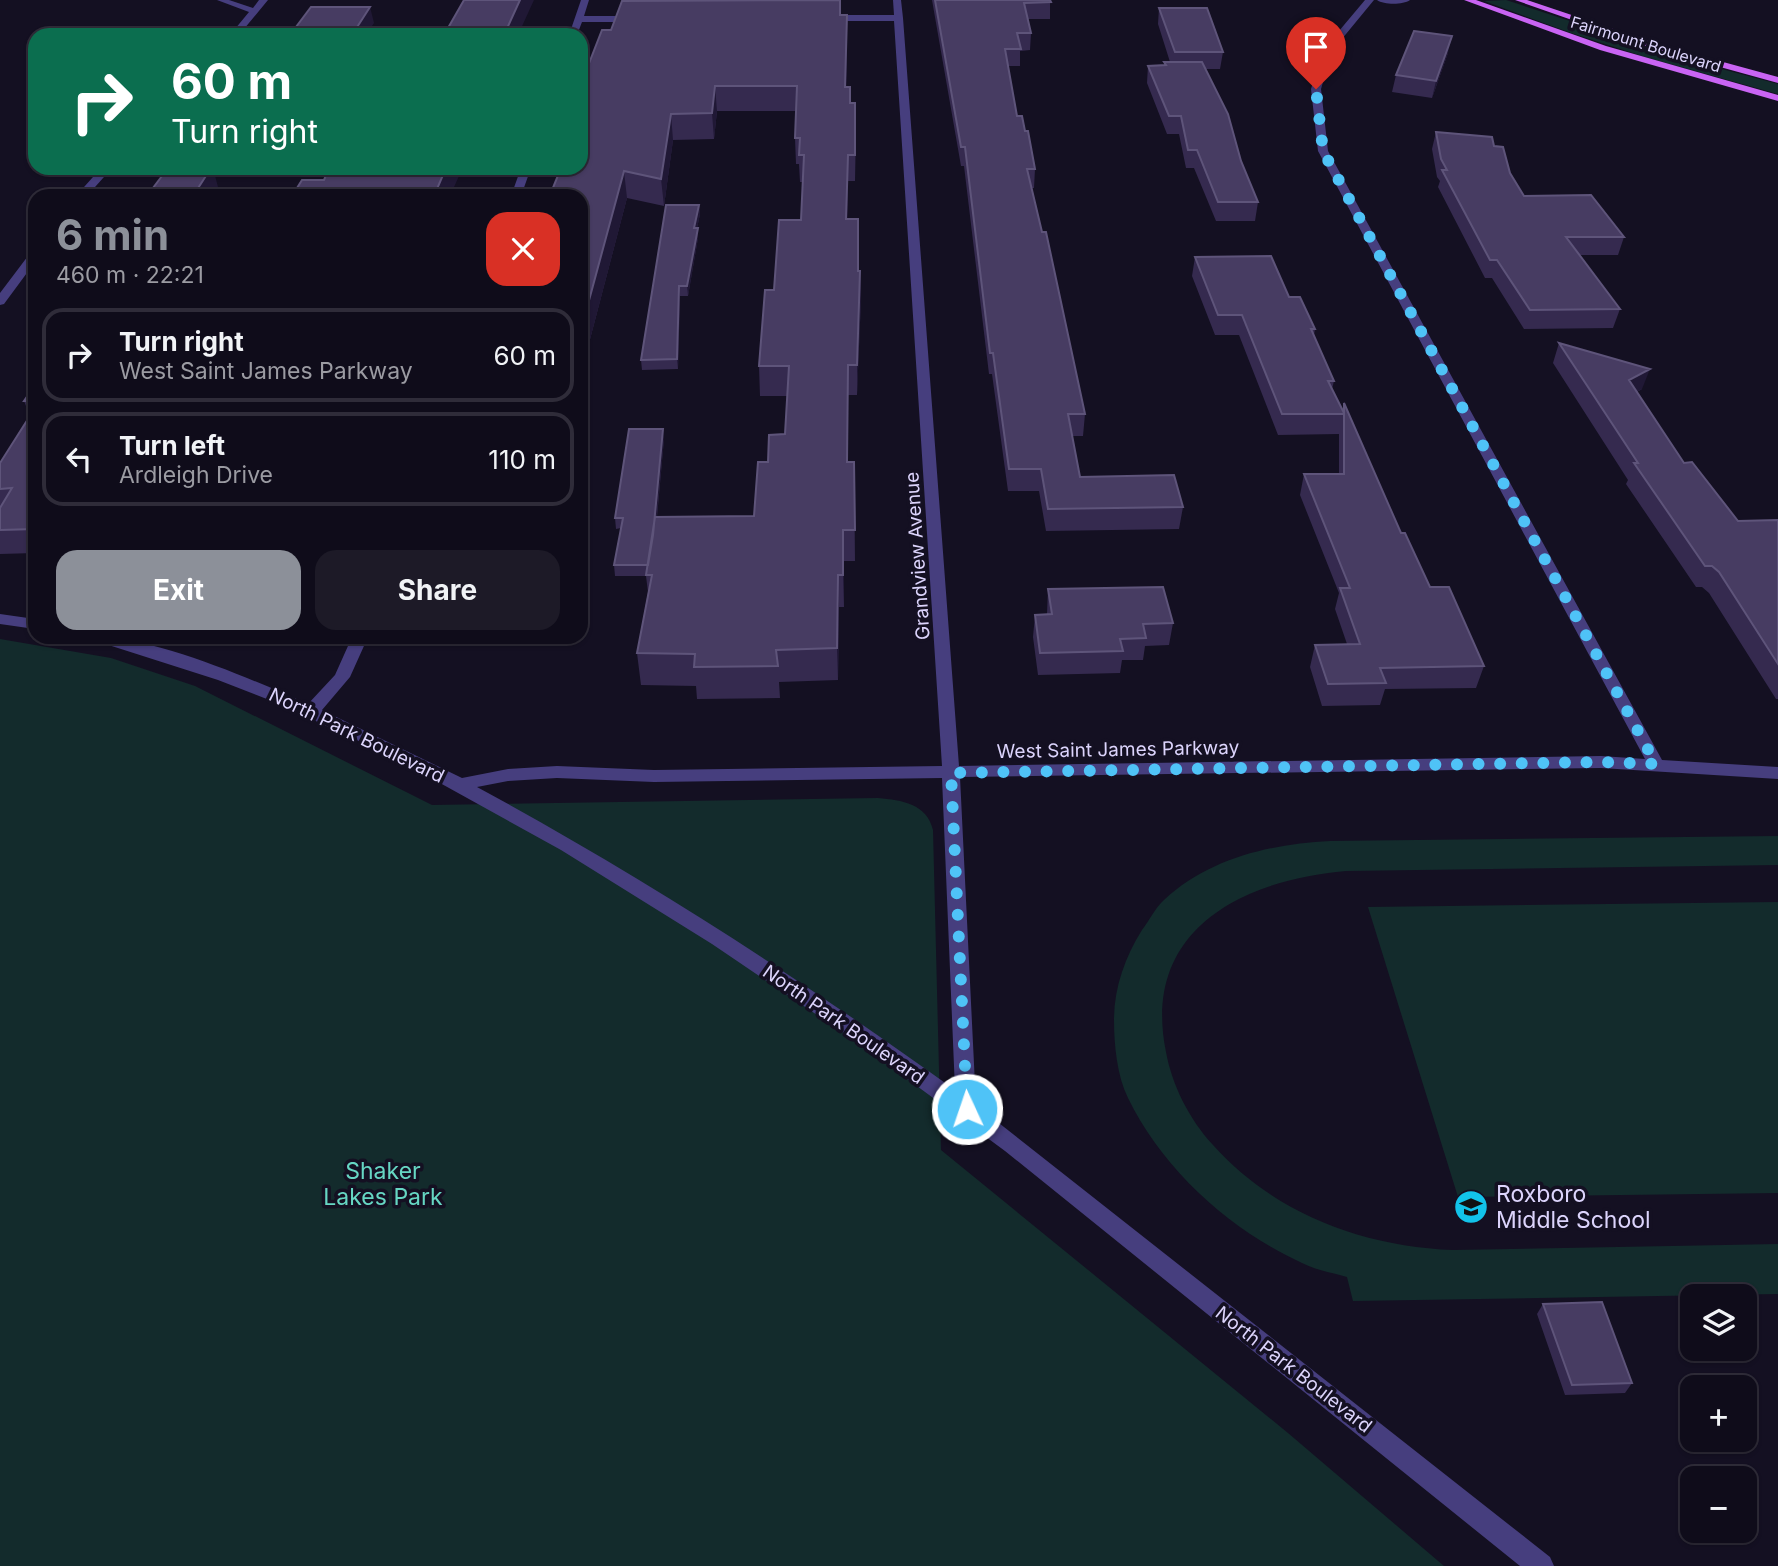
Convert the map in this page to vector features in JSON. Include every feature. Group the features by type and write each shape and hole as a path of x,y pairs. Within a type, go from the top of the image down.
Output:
{"main road":[{"name":"Fairmount Boulevard","path":"1468,0 1603,48 1778,98"},
{"name":"Fairmount Boulevard","path":"1520,0 1658,47 1778,80"}],"street":[{"path":"221,0 256,12"},
{"path":"241,28 264,0"},
{"path":"576,28 585,0"},
{"name":"Grandview Avenue","path":"897,0 951,773 967,1109"},
{"path":"1370,0 1328,50 1316,89 1323,151 1656,764"},
{"path":"1381,0 1406,0"},
{"path":"818,19 899,18"},
{"path":"579,19 649,19"},
{"path":"88,189 100,175"},
{"path":"0,301 28,263"},
{"path":"0,619 28,623"},
{"name":"North Park Boulevard","path":"129,644 167,654 312,710 460,785 648,893 760,965 967,1109 1541,1566"},
{"path":"312,710 331,695 340,682 349,668 358,644"},
{"name":"West Saint James Parkway","path":"460,785 490,776 558,771 654,776 1601,762 1778,773"}],"green space":[{"path":"1506,0 1699,63 1778,84 1778,94 1645,57 1484,1"},
{"name":"Shaker Lakes Park","path":"0,639 111,658 195,686 432,805 878,798 904,802 919,809 930,821 933,830 941,1150 1288,1433 1444,1566 0,1566"},
{"path":"1778,836 1778,865 1346,871 1307,876 1270,886 1237,900 1208,919 1185,943 1169,974 1162,1010 1166,1052 1172,1077 1189,1113 1204,1135 1237,1169 1264,1190 1322,1222 1386,1242 1453,1250 1778,1244 1778,1294 1757,1294 1757,1284 1680,1284 1680,1296 1353,1301 1347,1277 1307,1265 1249,1233 1201,1195 1179,1173 1143,1124 1121,1080 1114,1020 1118,985 1130,951 1161,903 1201,873 1263,850 1330,841"},
{"path":"1778,902 1778,1193 1458,1197 1368,907"}],"building":[{"path":"464,0 520,0 507,28 448,28"},
{"path":"840,0 840,15 847,15 845,87 850,87 850,103 855,103 855,155 848,155 846,219 858,219 860,271 857,365 848,365 847,462 854,462 855,530 843,530 843,575 838,575 837,648 776,650 778,666 694,667 695,654 637,653 652,575 646,575 655,517 754,516 758,462 768,462 769,435 785,434 789,366 759,366 765,290 774,290 779,220 801,220 804,155 799,155 800,138 795,138 797,86 715,86 712,113 671,114 661,179 624,171 588,304 588,189 552,189 558,175 588,175 588,66 602,30 611,30 622,1"},
{"path":"935,0 1051,2 1024,3 1031,33 1017,33 1021,49 1005,49 1017,116 1022,116 1025,131 1028,131 1035,169 1027,169 1042,232 1046,232 1085,414 1068,414 1080,477 1174,475 1183,507 1048,509 1041,469 1009,469 993,353 990,353 965,147 961,147"},
{"path":"311,7 370,7 356,28 295,28"},
{"path":"1159,8 1207,8 1223,52 1175,52"},
{"path":"1414,31 1452,36 1436,81 1396,75"},
{"path":"1164,62 1202,62 1228,114 1241,161 1258,202 1218,202 1197,150 1188,150 1181,116 1169,116 1148,66 1166,65"},
{"path":"1436,132 1492,137 1494,146 1503,147 1510,173 1524,196 1591,195 1624,237 1566,237 1620,309 1530,310 1497,260 1490,260 1442,170 1447,170 1441,159"},
{"path":"163,175 206,175 198,189 152,189"},
{"path":"326,175 443,175 437,189 296,189 302,180 324,180"},
{"path":"666,205 699,205 694,228 698,228 687,286 679,286 677,359 641,360"},
{"path":"1271,256 1289,297 1300,297 1334,381 1328,381 1344,413 1344,403 1401,533 1405,533 1430,587 1449,587 1484,666 1380,668 1386,683 1328,684 1315,645 1360,644 1340,588 1350,588 1304,474 1344,474 1344,414 1282,414 1242,315 1218,315 1195,257"},
{"path":"1559,343 1650,369 1629,380 1684,463 1692,462 1738,521 1778,520 1778,664 1719,572 1712,566 1705,566 1634,463 1638,463"},
{"path":"28,419 28,529 0,530 0,508 12,488 0,489 0,463"},
{"path":"629,429 663,429 648,565 614,565 623,518 615,518"},
{"path":"1163,587 1173,623 1143,624 1146,638 1120,639 1123,651 1040,653 1035,615 1052,614 1048,589"},
{"path":"1602,1302 1632,1383 1572,1385 1543,1304"}],"place":[{"name":"Roxboro Middle School","path":"1471,1207"}],"route":[{"path":"967,1109 951,773 1601,762 1656,764 1323,151 1316,89"}]}
